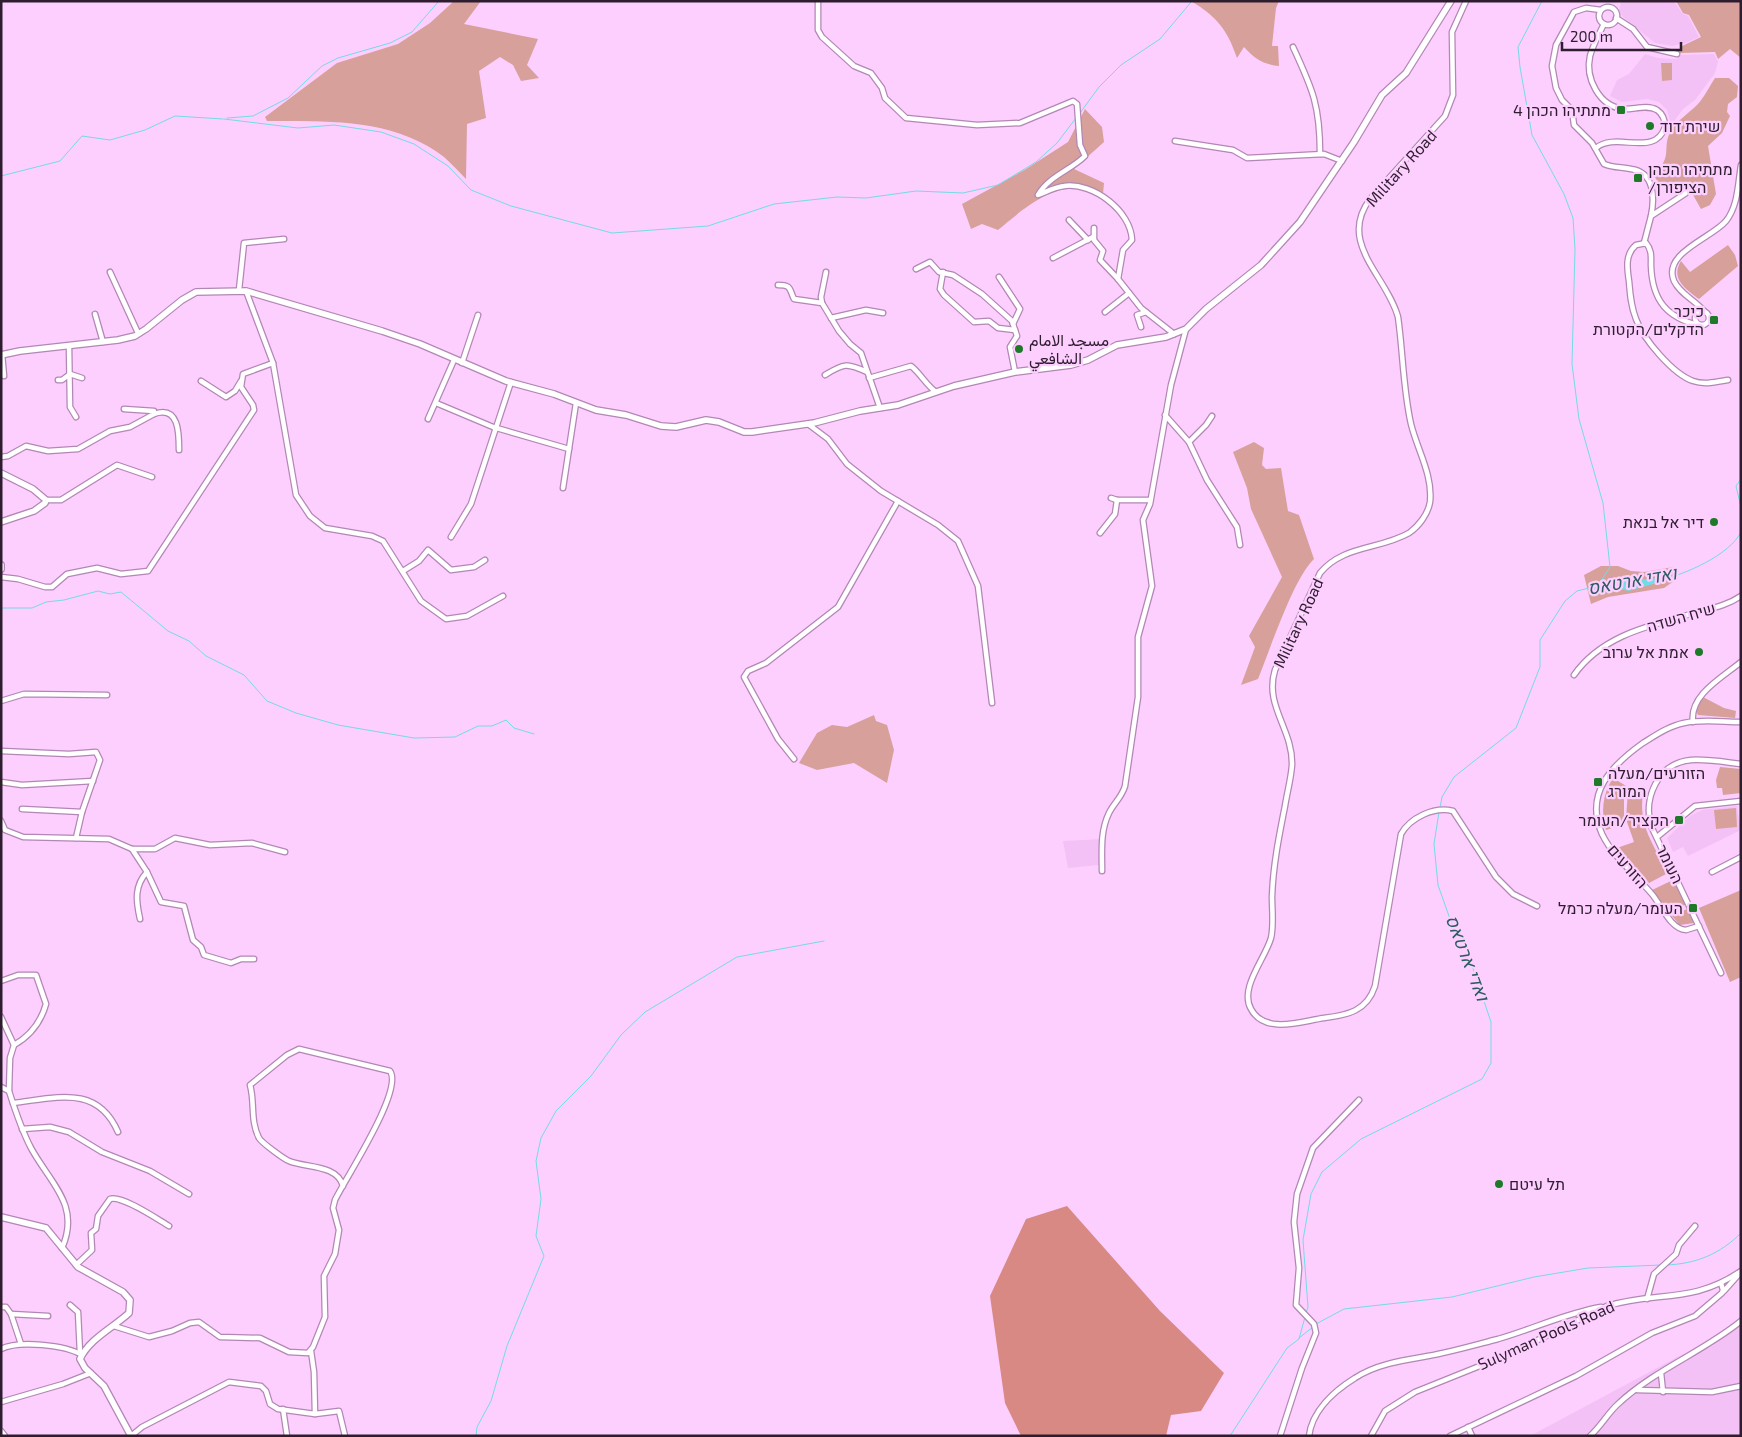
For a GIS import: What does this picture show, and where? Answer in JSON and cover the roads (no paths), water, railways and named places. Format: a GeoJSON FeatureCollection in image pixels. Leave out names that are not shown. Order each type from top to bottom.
{"type":"FeatureCollection","features":[{"type":"Feature","properties":{"kind":"street"},"geometry":{"type":"LineString","coordinates":[[818,1],[818,30],[822,37],[854,66],[871,73],[882,88],[885,98],[906,118],[977,125],[1020,123],[1073,101],[1077,104],[1080,145],[1085,156],[1041,188],[1038,195],[1065,186],[1084,188],[1115,204],[1132,233],[1132,240],[1122,250],[1118,279]]}},
{"type":"Feature","properties":{"kind":"street"},"geometry":{"type":"LineString","coordinates":[[4,376],[2,354],[103,342],[138,333],[189,295],[206,290],[246,291],[382,331],[420,344],[454,360],[511,382],[596,410],[669,427],[706,420],[719,422],[744,432],[752,432],[808,424],[898,405],[936,392],[1015,372],[1071,365],[1088,360],[1117,345],[1186,330],[1206,309],[1262,265],[1282,245],[1306,214],[1342,161],[1382,95],[1406,73],[1451,1]]}},
{"type":"Feature","properties":{"kind":"street","name":"Military Road"},"geometry":{"type":"LineString","coordinates":[[1466,1],[1452,32],[1453,95],[1445,116],[1370,199],[1360,214],[1359,222],[1362,246],[1393,302],[1398,317],[1411,423],[1426,471],[1430,502],[1422,520],[1410,532],[1394,539],[1343,554],[1326,566],[1320,573],[1275,670],[1272,680],[1272,698],[1287,734],[1292,765],[1274,868],[1272,937],[1250,986],[1248,1000],[1250,1007],[1260,1020],[1280,1025],[1353,1013],[1368,1001],[1375,986],[1401,834],[1410,821],[1426,814],[1448,810],[1453,811],[1496,877],[1513,894],[1537,906]]}},
{"type":"Feature","properties":{"kind":"street"},"geometry":{"type":"LineString","coordinates":[[1612,8],[1614,1]]}},
{"type":"Feature","properties":{"kind":"street"},"geometry":{"type":"LineString","coordinates":[[1612,8],[1602,10],[1586,8],[1574,12],[1560,36],[1552,60],[1556,88],[1562,100],[1572,110],[1572,121],[1596,148],[1604,164],[1613,168],[1635,170],[1644,174],[1652,189],[1653,204],[1644,243]]}},
{"type":"Feature","properties":{"kind":"street"},"geometry":{"type":"LineString","coordinates":[[1604,24],[1610,24],[1616,18],[1616,12],[1612,8]]}},
{"type":"Feature","properties":{"kind":"street"},"geometry":{"type":"LineString","coordinates":[[1602,10],[1600,19],[1604,24]]}},
{"type":"Feature","properties":{"kind":"street"},"geometry":{"type":"LineString","coordinates":[[1616,18],[1633,29],[1647,46],[1677,54]]}},
{"type":"Feature","properties":{"kind":"street"},"geometry":{"type":"LineString","coordinates":[[1596,148],[1616,140],[1652,142],[1660,138],[1665,127],[1662,116],[1657,110],[1648,108],[1618,108],[1602,99],[1595,88],[1589,62],[1592,49],[1604,24]]}},
{"type":"Feature","properties":{"kind":"street"},"geometry":{"type":"LineString","coordinates":[[1293,47],[1312,86],[1318,108],[1320,154]]}},
{"type":"Feature","properties":{"kind":"street"},"geometry":{"type":"LineString","coordinates":[[1175,141],[1233,150],[1247,158],[1320,154],[1342,161]]}},
{"type":"Feature","properties":{"kind":"street"},"geometry":{"type":"LineString","coordinates":[[1644,243],[1651,250],[1652,282],[1656,296],[1677,319],[1706,326],[1709,321],[1704,311],[1675,282],[1673,266],[1680,255],[1725,222],[1735,203],[1741,165]]}},
{"type":"Feature","properties":{"kind":"street"},"geometry":{"type":"LineString","coordinates":[[1651,216],[1686,193]]}},
{"type":"Feature","properties":{"kind":"street"},"geometry":{"type":"LineString","coordinates":[[1069,220],[1103,251],[1100,260],[1146,312],[1174,334]]}},
{"type":"Feature","properties":{"kind":"street"},"geometry":{"type":"LineString","coordinates":[[1054,258],[1090,239],[1094,228]]}},
{"type":"Feature","properties":{"kind":"street"},"geometry":{"type":"LineString","coordinates":[[239,290],[244,243],[284,239]]}},
{"type":"Feature","properties":{"kind":"street"},"geometry":{"type":"LineString","coordinates":[[1644,243],[1633,247],[1628,264],[1632,306],[1642,332],[1670,364],[1689,379],[1706,383],[1728,380]]}},
{"type":"Feature","properties":{"kind":"street"},"geometry":{"type":"LineString","coordinates":[[916,269],[930,262],[943,272],[953,275],[982,294],[1013,324],[1017,336],[1010,347],[1015,372]]}},
{"type":"Feature","properties":{"kind":"street"},"geometry":{"type":"LineString","coordinates":[[110,272],[138,333]]}},
{"type":"Feature","properties":{"kind":"street"},"geometry":{"type":"LineString","coordinates":[[826,272],[821,296],[822,303],[850,344],[861,352],[880,408]]}},
{"type":"Feature","properties":{"kind":"street"},"geometry":{"type":"LineString","coordinates":[[943,272],[940,289],[944,295],[974,322],[989,321],[998,328],[1015,330]]}},
{"type":"Feature","properties":{"kind":"street"},"geometry":{"type":"LineString","coordinates":[[999,277],[1020,309],[1013,324]]}},
{"type":"Feature","properties":{"kind":"street"},"geometry":{"type":"LineString","coordinates":[[778,285],[787,285],[791,289],[794,299],[822,303]]}},
{"type":"Feature","properties":{"kind":"street"},"geometry":{"type":"LineString","coordinates":[[246,291],[273,363],[296,495],[310,516],[325,528],[372,536],[383,541],[421,601],[446,619],[467,616],[503,596]]}},
{"type":"Feature","properties":{"kind":"street"},"geometry":{"type":"LineString","coordinates":[[1105,312],[1130,293]]}},
{"type":"Feature","properties":{"kind":"street"},"geometry":{"type":"LineString","coordinates":[[1688,296],[1696,314],[1697,322],[1701,326]]}},
{"type":"Feature","properties":{"kind":"street"},"geometry":{"type":"LineString","coordinates":[[831,318],[866,310],[883,313]]}},
{"type":"Feature","properties":{"kind":"street"},"geometry":{"type":"LineString","coordinates":[[1677,319],[1686,320],[1704,311]]}},
{"type":"Feature","properties":{"kind":"street"},"geometry":{"type":"LineString","coordinates":[[1141,327],[1137,315],[1146,312]]}},
{"type":"Feature","properties":{"kind":"street"},"geometry":{"type":"LineString","coordinates":[[95,314],[103,342]]}},
{"type":"Feature","properties":{"kind":"street"},"geometry":{"type":"LineString","coordinates":[[462,363],[478,314]]}},
{"type":"Feature","properties":{"kind":"street"},"geometry":{"type":"LineString","coordinates":[[1102,871],[1102,836],[1109,812],[1121,798],[1126,786],[1136,707],[1138,637],[1152,586],[1143,520],[1150,500],[1165,415],[1186,330]]}},
{"type":"Feature","properties":{"kind":"street"},"geometry":{"type":"LineString","coordinates":[[69,346],[70,407],[76,417]]}},
{"type":"Feature","properties":{"kind":"street"},"geometry":{"type":"LineString","coordinates":[[428,419],[454,360]]}},
{"type":"Feature","properties":{"kind":"street"},"geometry":{"type":"LineString","coordinates":[[200,380],[226,397],[235,391],[244,374],[273,363]]}},
{"type":"Feature","properties":{"kind":"street"},"geometry":{"type":"LineString","coordinates":[[825,374],[839,366],[848,364],[867,372]]}},
{"type":"Feature","properties":{"kind":"street"},"geometry":{"type":"LineString","coordinates":[[869,378],[911,366],[918,372],[927,386],[936,392]]}},
{"type":"Feature","properties":{"kind":"street"},"geometry":{"type":"LineString","coordinates":[[70,374],[82,378]]}},
{"type":"Feature","properties":{"kind":"street"},"geometry":{"type":"LineString","coordinates":[[58,380],[62,380],[70,374]]}},
{"type":"Feature","properties":{"kind":"street"},"geometry":{"type":"LineString","coordinates":[[1,577],[52,587],[67,574],[97,568],[121,574],[148,571],[254,410],[241,381]]}},
{"type":"Feature","properties":{"kind":"street"},"geometry":{"type":"LineString","coordinates":[[451,537],[471,504],[511,382]]}},
{"type":"Feature","properties":{"kind":"street"},"geometry":{"type":"LineString","coordinates":[[436,403],[495,428],[569,449]]}},
{"type":"Feature","properties":{"kind":"street"},"geometry":{"type":"LineString","coordinates":[[563,488],[576,403]]}},
{"type":"Feature","properties":{"kind":"street"},"geometry":{"type":"LineString","coordinates":[[124,409],[154,411],[154,414]]}},
{"type":"Feature","properties":{"kind":"street"},"geometry":{"type":"LineString","coordinates":[[1,457],[8,456],[26,446],[48,451],[78,449],[110,431],[130,426],[161,412],[169,413],[175,418],[179,432],[179,450]]}},
{"type":"Feature","properties":{"kind":"street"},"geometry":{"type":"LineString","coordinates":[[1165,415],[1189,442],[1207,480],[1237,527],[1240,545]]}},
{"type":"Feature","properties":{"kind":"street"},"geometry":{"type":"LineString","coordinates":[[1189,442],[1212,416]]}},
{"type":"Feature","properties":{"kind":"street"},"geometry":{"type":"LineString","coordinates":[[808,424],[828,439],[847,464],[881,491],[938,525],[958,541],[978,586],[992,703]]}},
{"type":"Feature","properties":{"kind":"street"},"geometry":{"type":"LineString","coordinates":[[1,473],[40,493],[46,500],[61,500],[117,465],[152,477]]}},
{"type":"Feature","properties":{"kind":"street"},"geometry":{"type":"LineString","coordinates":[[1111,498],[1117,500],[1150,500]]}},
{"type":"Feature","properties":{"kind":"street"},"geometry":{"type":"LineString","coordinates":[[1,522],[39,508],[46,500]]}},
{"type":"Feature","properties":{"kind":"street"},"geometry":{"type":"LineString","coordinates":[[1100,533],[1115,514],[1117,500]]}},
{"type":"Feature","properties":{"kind":"street"},"geometry":{"type":"LineString","coordinates":[[794,759],[778,739],[744,677],[748,671],[766,663],[838,607],[898,501]]}},
{"type":"Feature","properties":{"kind":"street"},"geometry":{"type":"LineString","coordinates":[[403,571],[419,561],[428,550],[451,570],[474,567],[485,560]]}},
{"type":"Feature","properties":{"kind":"street","name":"שיח השדה"},"geometry":{"type":"LineString","coordinates":[[1574,675],[1595,652],[1626,634],[1720,606],[1741,596]]}},
{"type":"Feature","properties":{"kind":"street"},"geometry":{"type":"LineString","coordinates":[[1693,722],[1693,710],[1700,697],[1741,662]]}},
{"type":"Feature","properties":{"kind":"street"},"geometry":{"type":"LineString","coordinates":[[1,701],[24,694],[107,695]]}},
{"type":"Feature","properties":{"kind":"street","name":"הזורעים"},"geometry":{"type":"LineString","coordinates":[[1700,926],[1686,930],[1675,926],[1654,896],[1607,843],[1602,833],[1597,812],[1600,791],[1604,781],[1617,763],[1660,732],[1678,724],[1693,722],[1741,722]]}},
{"type":"Feature","properties":{"kind":"street"},"geometry":{"type":"LineString","coordinates":[[1,751],[69,754],[96,752],[100,760],[82,812],[76,838]]}},
{"type":"Feature","properties":{"kind":"street","name":"העומר"},"geometry":{"type":"LineString","coordinates":[[1721,973],[1657,837],[1648,816],[1648,806],[1653,787],[1665,772],[1681,762],[1690,760],[1741,764]]}},
{"type":"Feature","properties":{"kind":"street"},"geometry":{"type":"LineString","coordinates":[[1,782],[22,785],[93,781]]}},
{"type":"Feature","properties":{"kind":"street"},"geometry":{"type":"LineString","coordinates":[[1657,837],[1697,805],[1741,801]]}},
{"type":"Feature","properties":{"kind":"street"},"geometry":{"type":"LineString","coordinates":[[22,809],[82,812]]}},
{"type":"Feature","properties":{"kind":"street"},"geometry":{"type":"LineString","coordinates":[[1,821],[5,830],[23,838],[109,840],[132,849],[154,849],[175,838],[210,845],[252,843],[285,852]]}},
{"type":"Feature","properties":{"kind":"street"},"geometry":{"type":"LineString","coordinates":[[132,849],[147,872],[161,902],[184,906],[193,940],[201,947],[204,955],[230,963],[254,959]]}},
{"type":"Feature","properties":{"kind":"street"},"geometry":{"type":"LineString","coordinates":[[1712,872],[1741,856]]}},
{"type":"Feature","properties":{"kind":"street"},"geometry":{"type":"LineString","coordinates":[[140,918],[136,898],[141,879],[147,872]]}},
{"type":"Feature","properties":{"kind":"street"},"geometry":{"type":"LineString","coordinates":[[1,981],[18,974],[36,975],[46,1004],[34,1029],[26,1038],[14,1045]]}},
{"type":"Feature","properties":{"kind":"street"},"geometry":{"type":"LineString","coordinates":[[1,1017],[14,1045],[10,1058],[9,1090],[22,1129],[32,1149],[65,1200],[68,1234],[62,1248]]}},
{"type":"Feature","properties":{"kind":"street"},"geometry":{"type":"LineString","coordinates":[[315,1414],[314,1372],[311,1351],[326,1317],[324,1276],[335,1254],[339,1230],[333,1208],[377,1124],[388,1097],[392,1074],[390,1071],[323,1056],[304,1049],[295,1050],[250,1085],[252,1113],[258,1133],[262,1141],[287,1160],[331,1173],[340,1179],[343,1186]]}},
{"type":"Feature","properties":{"kind":"street"},"geometry":{"type":"LineString","coordinates":[[1,1087],[9,1090]]}},
{"type":"Feature","properties":{"kind":"street"},"geometry":{"type":"LineString","coordinates":[[13,1103],[84,1098],[104,1108],[112,1118],[118,1132]]}},
{"type":"Feature","properties":{"kind":"street"},"geometry":{"type":"LineString","coordinates":[[1280,1436],[1302,1368],[1316,1333],[1314,1324],[1296,1305],[1297,1279],[1300,1268],[1294,1222],[1297,1194],[1313,1148],[1359,1100]]}},
{"type":"Feature","properties":{"kind":"street"},"geometry":{"type":"LineString","coordinates":[[22,1129],[50,1127],[70,1132],[102,1152],[150,1171],[189,1194]]}},
{"type":"Feature","properties":{"kind":"street"},"geometry":{"type":"LineString","coordinates":[[76,1265],[92,1250],[91,1233],[96,1229],[98,1216],[110,1199],[114,1197],[169,1226]]}},
{"type":"Feature","properties":{"kind":"street"},"geometry":{"type":"LineString","coordinates":[[1,1216],[46,1228],[76,1265],[128,1295],[131,1309],[129,1314],[81,1354]]}},
{"type":"Feature","properties":{"kind":"street"},"geometry":{"type":"LineString","coordinates":[[1646,1299],[1654,1274],[1676,1254],[1679,1245],[1695,1226]]}},
{"type":"Feature","properties":{"kind":"street"},"geometry":{"type":"LineString","coordinates":[[1450,1436],[1544,1393],[1652,1333],[1695,1316],[1722,1293],[1741,1272]]}},
{"type":"Feature","properties":{"kind":"street","name":"Sulyman Pools Road"},"geometry":{"type":"LineString","coordinates":[[1371,1436],[1385,1411],[1409,1395],[1507,1355],[1607,1306],[1703,1291],[1721,1284],[1741,1272]]}},
{"type":"Feature","properties":{"kind":"street"},"geometry":{"type":"LineString","coordinates":[[1721,1284],[1724,1290],[1722,1293]]}},
{"type":"Feature","properties":{"kind":"street"},"geometry":{"type":"LineString","coordinates":[[70,1305],[78,1312],[80,1362],[104,1386],[131,1436],[142,1427],[229,1382],[261,1386],[266,1391],[270,1404],[284,1409],[315,1414],[340,1411],[345,1436]]}},
{"type":"Feature","properties":{"kind":"street"},"geometry":{"type":"LineString","coordinates":[[1309,1436],[1310,1424],[1327,1399],[1356,1377],[1404,1359],[1463,1348],[1584,1310],[1607,1306]]}},
{"type":"Feature","properties":{"kind":"street"},"geometry":{"type":"LineString","coordinates":[[1,1307],[6,1307],[11,1314],[21,1344]]}},
{"type":"Feature","properties":{"kind":"street"},"geometry":{"type":"LineString","coordinates":[[11,1314],[48,1316]]}},
{"type":"Feature","properties":{"kind":"street"},"geometry":{"type":"LineString","coordinates":[[1590,1436],[1603,1424],[1617,1404],[1741,1321]]}},
{"type":"Feature","properties":{"kind":"street"},"geometry":{"type":"LineString","coordinates":[[114,1326],[149,1337],[172,1331],[190,1323],[199,1322],[226,1338],[260,1338],[289,1352],[304,1354],[311,1351]]}},
{"type":"Feature","properties":{"kind":"street"},"geometry":{"type":"LineString","coordinates":[[1,1349],[21,1344],[74,1350],[81,1354]]}},
{"type":"Feature","properties":{"kind":"street"},"geometry":{"type":"LineString","coordinates":[[1,1402],[63,1384],[91,1373]]}},
{"type":"Feature","properties":{"kind":"street"},"geometry":{"type":"LineString","coordinates":[[1661,1373],[1662,1392]]}},
{"type":"Feature","properties":{"kind":"street"},"geometry":{"type":"LineString","coordinates":[[1637,1390],[1712,1392],[1741,1386]]}},
{"type":"Feature","properties":{"kind":"street"},"geometry":{"type":"LineString","coordinates":[[284,1409],[287,1436]]}},
{"type":"Feature","properties":{"kind":"street"},"geometry":{"type":"LineString","coordinates":[[1468,1427],[1472,1436]]}},
{"type":"Feature","properties":{"kind":"street"},"geometry":{"type":"LineString","coordinates":[[1,1431],[5,1436]]}},
{"type":"Feature","properties":{"kind":"water"},"geometry":{"type":"Polygon","coordinates":[[[1660,578],[1660,582],[1629,591],[1620,589],[1595,595],[1589,593],[1590,585],[1596,583],[1660,578]]]}},
{"type":"Feature","properties":{"kind":"waterway"},"geometry":{"type":"LineString","coordinates":[[227,118],[253,116],[288,98],[322,66],[338,58],[390,43],[412,32],[439,1]]}},
{"type":"Feature","properties":{"kind":"waterway"},"geometry":{"type":"LineString","coordinates":[[1080,113],[1099,87],[1121,65],[1160,39],[1192,1]]}},
{"type":"Feature","properties":{"kind":"waterway"},"geometry":{"type":"LineString","coordinates":[[1542,1],[1518,47],[1532,135],[1564,194],[1573,218],[1575,249],[1572,364],[1579,419],[1603,503],[1610,567],[1599,584]]}},
{"type":"Feature","properties":{"kind":"waterway"},"geometry":{"type":"LineString","coordinates":[[1,176],[60,161],[82,136],[110,140],[145,130],[175,116],[223,119]]}},
{"type":"Feature","properties":{"kind":"waterway"},"geometry":{"type":"LineString","coordinates":[[224,119],[298,128],[334,125],[381,132],[414,144],[448,166],[471,190],[511,206],[612,233],[708,226],[774,204],[837,197],[866,198],[916,191],[963,193],[998,185],[1036,162],[1057,143],[1076,118]]}},
{"type":"Feature","properties":{"kind":"waterway","name":"ואדי ארטאס"},"geometry":{"type":"LineString","coordinates":[[1741,479],[1736,486],[1741,507]]}},
{"type":"Feature","properties":{"kind":"waterway","name":"ואדי ארטאס"},"geometry":{"type":"LineString","coordinates":[[1660,580],[1693,569],[1717,556],[1741,532]]}},
{"type":"Feature","properties":{"kind":"waterway","name":"ואדי ארטאס"},"geometry":{"type":"LineString","coordinates":[[1440,808],[1442,797],[1454,777],[1516,728],[1540,667],[1540,640],[1565,601],[1577,591],[1589,588]]}},
{"type":"Feature","properties":{"kind":"waterway"},"geometry":{"type":"LineString","coordinates":[[1,608],[32,608],[46,602],[64,600],[98,591],[110,594],[121,592],[168,631],[189,641],[206,656],[244,675],[267,701],[296,713],[338,725],[414,738],[455,737],[478,726],[492,726],[506,720],[514,728],[534,734]]}},
{"type":"Feature","properties":{"kind":"waterway","name":"ואדי ארטאס"},"geometry":{"type":"LineString","coordinates":[[1306,1313],[1308,1307],[1303,1240],[1311,1194],[1322,1172],[1361,1139],[1482,1079],[1491,1063],[1491,1022],[1467,951],[1450,919],[1438,885],[1434,844],[1439,812]]}},
{"type":"Feature","properties":{"kind":"waterway"},"geometry":{"type":"LineString","coordinates":[[476,1436],[477,1427],[491,1401],[507,1346],[544,1256],[536,1236],[541,1199],[536,1161],[541,1138],[556,1111],[591,1076],[621,1035],[645,1012],[737,957],[824,941]]}},
{"type":"Feature","properties":{"kind":"waterway"},"geometry":{"type":"LineString","coordinates":[[1666,1265],[1687,1263],[1707,1256],[1725,1247],[1741,1233]]}},
{"type":"Feature","properties":{"kind":"waterway"},"geometry":{"type":"LineString","coordinates":[[1316,1324],[1344,1309],[1452,1297],[1534,1277],[1588,1268],[1662,1265]]}},
{"type":"Feature","properties":{"kind":"waterway","name":"ואדי ארטאס"},"geometry":{"type":"LineString","coordinates":[[1230,1436],[1287,1348],[1299,1339],[1305,1317]]}},
{"type":"Feature","properties":{"kind":"waterway"},"geometry":{"type":"LineString","coordinates":[[1299,1338],[1313,1327]]}},
{"type":"Feature","properties":{"kind":"place","name":"מתתיהו הכהן 4"},"geometry":{"type":"Point","coordinates":[1621,110]}},
{"type":"Feature","properties":{"kind":"place","name":"שירת דוד"},"geometry":{"type":"Point","coordinates":[1650,126]}},
{"type":"Feature","properties":{"kind":"place","name":"מתתיהו הכהן /הציפורן"},"geometry":{"type":"Point","coordinates":[1638,178]}},
{"type":"Feature","properties":{"kind":"place","name":"כיכר הדקלים/הקטורת"},"geometry":{"type":"Point","coordinates":[1714,320]}},
{"type":"Feature","properties":{"kind":"place","name":"مسجد الامام الشافعي"},"geometry":{"type":"Point","coordinates":[1019,349]}},
{"type":"Feature","properties":{"kind":"place","name":"דיר אל בנאת"},"geometry":{"type":"Point","coordinates":[1714,522]}},
{"type":"Feature","properties":{"kind":"place","name":"אמת אל ערוב"},"geometry":{"type":"Point","coordinates":[1699,652]}},
{"type":"Feature","properties":{"kind":"place","name":"הזורעים/מעלה המורג"},"geometry":{"type":"Point","coordinates":[1598,782]}},
{"type":"Feature","properties":{"kind":"place","name":"הקציר/העומר"},"geometry":{"type":"Point","coordinates":[1679,820]}},
{"type":"Feature","properties":{"kind":"place","name":"העומר/מעלה כרמל"},"geometry":{"type":"Point","coordinates":[1693,908]}},
{"type":"Feature","properties":{"kind":"place","name":"תל עיטם"},"geometry":{"type":"Point","coordinates":[1499,1184]}}]}
